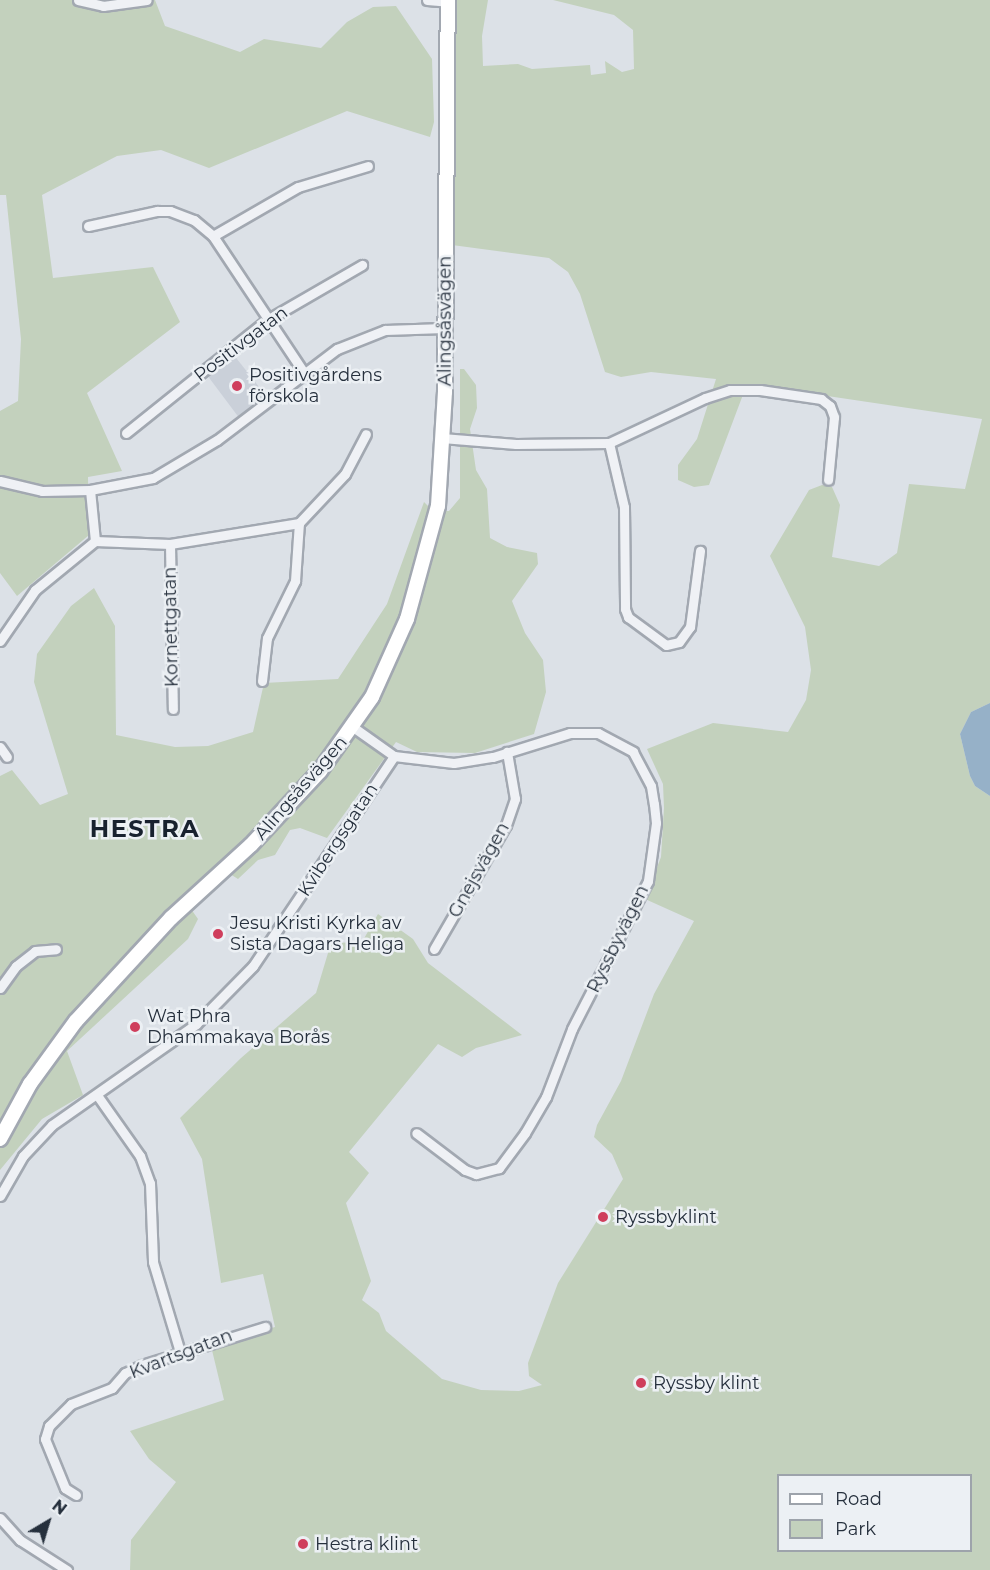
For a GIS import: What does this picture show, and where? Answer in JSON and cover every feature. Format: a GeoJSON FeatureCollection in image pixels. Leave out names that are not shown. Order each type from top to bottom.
{"type":"FeatureCollection","features":[{"type":"Feature","properties":{"kind":"main road","name":"Alingsåsvägen"},"geometry":{"type":"LineString","coordinates":[[0,1139],[30,1084],[76,1021],[171,918],[293,802],[353,727],[387,667],[420,583],[438,506],[442,438],[448,1]]}},
{"type":"Feature","properties":{"kind":"street"},"geometry":{"type":"LineString","coordinates":[[78,0],[103,6],[147,0]]}},
{"type":"Feature","properties":{"kind":"street"},"geometry":{"type":"LineString","coordinates":[[427,0],[448,1]]}},
{"type":"Feature","properties":{"kind":"street"},"geometry":{"type":"LineString","coordinates":[[213,236],[298,187],[368,166]]}},
{"type":"Feature","properties":{"kind":"street"},"geometry":{"type":"LineString","coordinates":[[88,226],[170,211],[194,220],[213,236],[304,373]]}},
{"type":"Feature","properties":{"kind":"street","name":"Positivgatan"},"geometry":{"type":"LineString","coordinates":[[126,433],[267,320],[363,265]]}},
{"type":"Feature","properties":{"kind":"street"},"geometry":{"type":"LineString","coordinates":[[0,481],[42,491],[90,490],[153,478],[218,440],[337,349],[384,330],[444,328]]}},
{"type":"Feature","properties":{"kind":"street"},"geometry":{"type":"LineString","coordinates":[[442,438],[516,444],[609,443],[684,406],[730,390],[760,390],[821,399],[830,406],[834,417],[828,480]]}},
{"type":"Feature","properties":{"kind":"street"},"geometry":{"type":"LineString","coordinates":[[0,641],[35,590],[95,541],[170,544],[299,523],[345,474],[366,434]]}},
{"type":"Feature","properties":{"kind":"street"},"geometry":{"type":"LineString","coordinates":[[609,443],[624,507],[625,609],[628,617],[666,645],[679,642],[690,627],[700,550]]}},
{"type":"Feature","properties":{"kind":"street"},"geometry":{"type":"LineString","coordinates":[[90,490],[95,541]]}},
{"type":"Feature","properties":{"kind":"street"},"geometry":{"type":"LineString","coordinates":[[262,681],[267,638],[295,581],[299,523]]}},
{"type":"Feature","properties":{"kind":"street","name":"Kornettgatan"},"geometry":{"type":"LineString","coordinates":[[170,544],[172,709]]}},
{"type":"Feature","properties":{"kind":"street","name":"Ryssbyvägen"},"geometry":{"type":"LineString","coordinates":[[353,727],[394,756],[454,763],[507,752],[570,733],[586,732],[610,737],[633,752],[643,767],[654,804],[656,823],[648,880],[572,1029],[546,1097],[525,1133],[499,1168],[476,1174],[465,1170],[416,1133]]}},
{"type":"Feature","properties":{"kind":"street"},"geometry":{"type":"LineString","coordinates":[[0,747],[7,757]]}},
{"type":"Feature","properties":{"kind":"street","name":"Gnejsvägen"},"geometry":{"type":"LineString","coordinates":[[434,949],[506,825],[514,799],[507,752]]}},
{"type":"Feature","properties":{"kind":"street","name":"Kvibergsgatan"},"geometry":{"type":"LineString","coordinates":[[0,1196],[36,1141],[52,1125],[196,1024],[253,966],[394,756]]}},
{"type":"Feature","properties":{"kind":"street"},"geometry":{"type":"LineString","coordinates":[[0,988],[16,966],[35,951],[56,949]]}},
{"type":"Feature","properties":{"kind":"street"},"geometry":{"type":"LineString","coordinates":[[97,1095],[140,1156],[150,1183],[153,1262],[180,1352]]}},
{"type":"Feature","properties":{"kind":"street","name":"Kvartsgatan"},"geometry":{"type":"LineString","coordinates":[[76,1495],[65,1488],[45,1439],[49,1426],[71,1404],[112,1388],[125,1373],[180,1352],[265,1327]]}},
{"type":"Feature","properties":{"kind":"street"},"geometry":{"type":"LineString","coordinates":[[0,1518],[20,1539],[67,1570]]}},
{"type":"Feature","properties":{"kind":"shaded area","name":"Positivgårdens förskola"},"geometry":{"type":"Polygon","coordinates":[[[233,354],[267,397],[240,419],[207,375],[233,354]]]}},
{"type":"Feature","properties":{"kind":"green space"},"geometry":{"type":"Polygon","coordinates":[[[0,0],[155,0],[165,26],[240,52],[264,39],[321,48],[347,22],[373,7],[396,6],[432,59],[434,122],[430,137],[347,111],[209,168],[161,150],[117,156],[42,195],[53,278],[153,267],[180,322],[87,393],[122,471],[88,477],[89,535],[17,596],[0,573],[0,411],[18,401],[21,339],[6,195],[0,195],[0,0]]]}},
{"type":"Feature","properties":{"kind":"green space"},"geometry":{"type":"Polygon","coordinates":[[[454,0],[488,0],[482,36],[483,66],[518,64],[532,69],[590,65],[591,75],[606,73],[605,61],[622,72],[634,69],[633,30],[614,15],[553,0],[990,0],[990,703],[971,712],[960,734],[970,776],[975,786],[990,796],[990,1570],[130,1570],[131,1540],[176,1482],[149,1459],[130,1431],[224,1400],[211,1346],[275,1327],[263,1274],[221,1283],[202,1159],[180,1118],[241,1058],[316,993],[331,943],[362,942],[378,914],[413,939],[428,963],[522,1035],[476,1048],[462,1057],[438,1044],[349,1152],[369,1173],[346,1203],[371,1281],[362,1300],[379,1313],[386,1331],[442,1379],[481,1390],[519,1391],[542,1385],[529,1376],[528,1363],[558,1283],[623,1179],[612,1154],[594,1137],[597,1125],[621,1081],[654,994],[694,921],[645,899],[661,857],[664,808],[663,784],[647,749],[713,723],[788,732],[806,700],[811,670],[805,627],[770,556],[809,490],[822,485],[832,487],[840,505],[832,557],[879,566],[897,553],[909,484],[965,489],[982,419],[747,384],[709,485],[694,487],[678,480],[678,465],[697,439],[716,379],[651,372],[621,377],[605,372],[580,294],[568,272],[549,258],[452,245],[454,0]]]}},
{"type":"Feature","properties":{"kind":"green space"},"geometry":{"type":"Polygon","coordinates":[[[460,369],[464,369],[476,385],[477,408],[470,429],[476,470],[487,489],[490,538],[507,547],[537,553],[538,564],[512,601],[525,633],[543,660],[546,692],[534,734],[475,753],[417,752],[396,742],[327,838],[300,828],[290,830],[275,855],[258,860],[238,879],[219,867],[201,879],[184,899],[198,919],[188,939],[67,1051],[83,1095],[42,1119],[0,1170],[0,776],[12,770],[40,805],[68,794],[34,682],[37,654],[71,606],[94,588],[115,626],[116,735],[175,747],[208,746],[253,732],[264,683],[338,679],[387,604],[424,502],[433,511],[449,511],[460,498],[460,369]]]}},
{"type":"Feature","properties":{"kind":"water"},"geometry":{"type":"Polygon","coordinates":[[[990,703],[990,796],[975,786],[970,776],[960,734],[971,712],[990,703]]]}},
{"type":"Feature","properties":{"kind":"place","name":"Positivgårdens förskola"},"geometry":{"type":"Point","coordinates":[237,386]}},
{"type":"Feature","properties":{"kind":"place","name":"Jesu Kristi Kyrka av Sista Dagars Heliga"},"geometry":{"type":"Point","coordinates":[218,934]}},
{"type":"Feature","properties":{"kind":"place","name":"Wat Phra Dhammakaya Borås"},"geometry":{"type":"Point","coordinates":[135,1027]}},
{"type":"Feature","properties":{"kind":"place","name":"Ryssbyklint"},"geometry":{"type":"Point","coordinates":[603,1217]}},
{"type":"Feature","properties":{"kind":"place","name":"Ryssby klint"},"geometry":{"type":"Point","coordinates":[641,1383]}},
{"type":"Feature","properties":{"kind":"place","name":"Hestra klint"},"geometry":{"type":"Point","coordinates":[303,1544]}},
{"type":"Feature","properties":{"kind":"district","name":"HESTRA"},"geometry":{"type":"Point","coordinates":[145,829]}}]}
